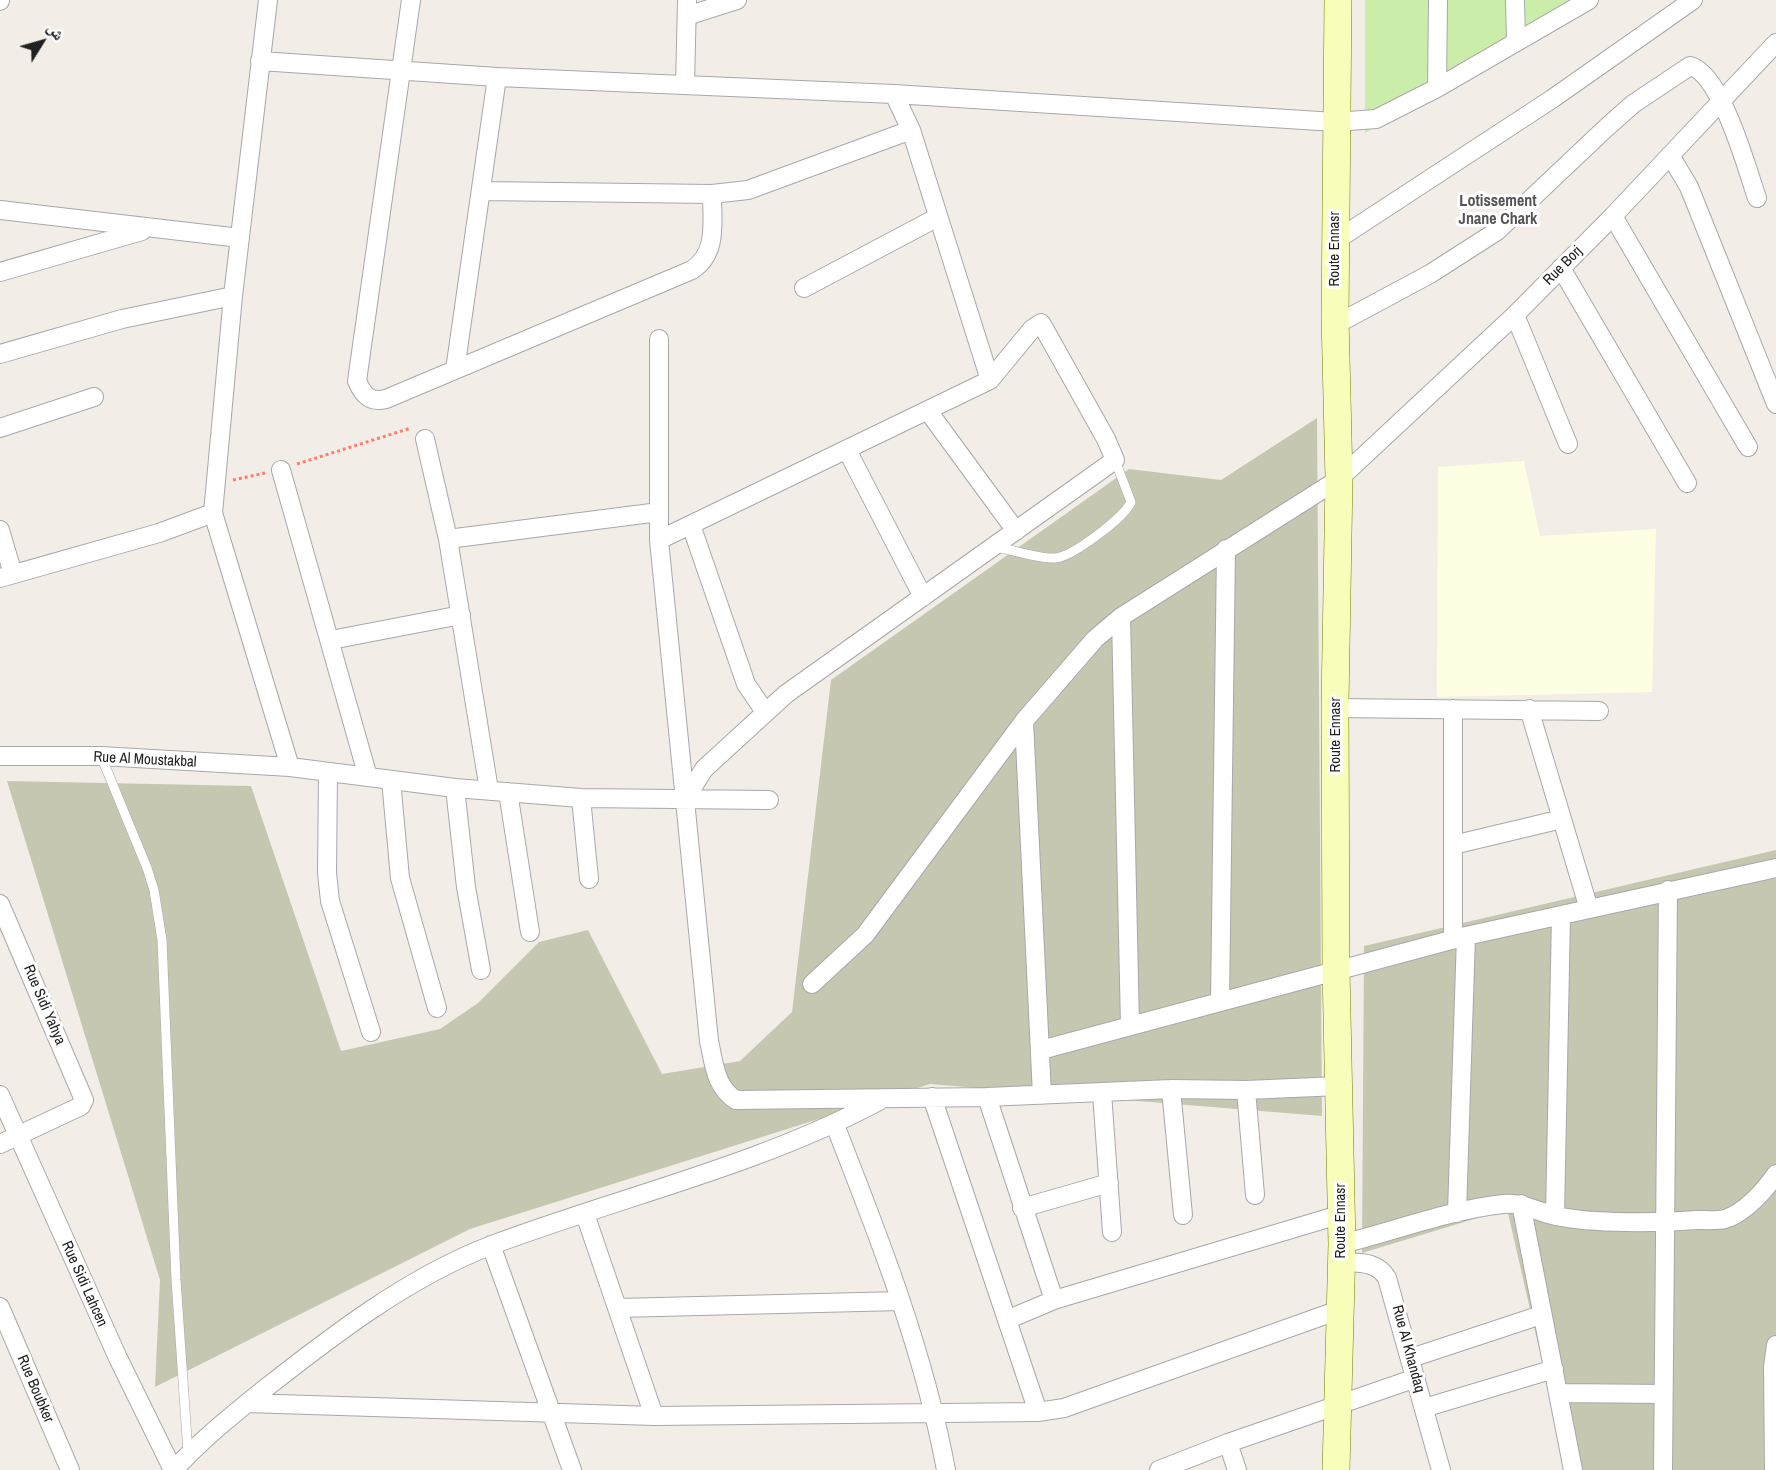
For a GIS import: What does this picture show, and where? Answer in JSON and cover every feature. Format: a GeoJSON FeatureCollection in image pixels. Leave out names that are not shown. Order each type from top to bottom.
{"type":"FeatureCollection","features":[{"type":"Feature","properties":{"kind":"main road","name":"Route Ennasr"},"geometry":{"type":"LineString","coordinates":[[1336,1470],[1336,1404],[1342,1253],[1336,969],[1339,479],[1335,325],[1335,122],[1338,0]]}},
{"type":"Feature","properties":{"kind":"street"},"geometry":{"type":"LineString","coordinates":[[268,0],[233,296],[213,513],[290,767]]}},
{"type":"Feature","properties":{"kind":"street"},"geometry":{"type":"LineString","coordinates":[[411,0],[357,381],[365,396],[378,401],[692,270],[701,264],[710,247],[712,194]]}},
{"type":"Feature","properties":{"kind":"street"},"geometry":{"type":"LineString","coordinates":[[685,85],[687,8],[737,0]]}},
{"type":"Feature","properties":{"kind":"street"},"geometry":{"type":"LineString","coordinates":[[1437,88],[1438,0]]}},
{"type":"Feature","properties":{"kind":"street"},"geometry":{"type":"LineString","coordinates":[[1515,0],[1516,42]]}},
{"type":"Feature","properties":{"kind":"street"},"geometry":{"type":"LineString","coordinates":[[260,61],[497,77],[894,94],[1335,122],[1376,119],[1437,88],[1589,0]]}},
{"type":"Feature","properties":{"kind":"street"},"geometry":{"type":"LineString","coordinates":[[1335,241],[1552,99],[1693,0]]}},
{"type":"Feature","properties":{"kind":"street","name":"Rue Borj"},"geometry":{"type":"LineString","coordinates":[[812,984],[865,935],[1024,721],[1095,639],[1121,617],[1339,479],[1515,315],[1613,216],[1776,43]]}},
{"type":"Feature","properties":{"kind":"street"},"geometry":{"type":"LineString","coordinates":[[1335,325],[1430,274],[1497,231],[1606,128],[1684,68],[1690,66],[1699,70],[1722,100],[1757,198]]}},
{"type":"Feature","properties":{"kind":"street"},"geometry":{"type":"LineString","coordinates":[[455,370],[497,77]]}},
{"type":"Feature","properties":{"kind":"street"},"geometry":{"type":"LineString","coordinates":[[894,94],[911,130],[990,380]]}},
{"type":"Feature","properties":{"kind":"street"},"geometry":{"type":"LineString","coordinates":[[481,191],[712,194],[748,190],[911,130]]}},
{"type":"Feature","properties":{"kind":"street"},"geometry":{"type":"LineString","coordinates":[[1670,155],[1689,187],[1776,404]]}},
{"type":"Feature","properties":{"kind":"street"},"geometry":{"type":"LineString","coordinates":[[0,210],[240,238]]}},
{"type":"Feature","properties":{"kind":"street"},"geometry":{"type":"LineString","coordinates":[[1613,216],[1748,447]]}},
{"type":"Feature","properties":{"kind":"street"},"geometry":{"type":"LineString","coordinates":[[804,288],[938,217]]}},
{"type":"Feature","properties":{"kind":"street"},"geometry":{"type":"LineString","coordinates":[[0,272],[149,228]]}},
{"type":"Feature","properties":{"kind":"street"},"geometry":{"type":"LineString","coordinates":[[1561,268],[1687,483]]}},
{"type":"Feature","properties":{"kind":"street"},"geometry":{"type":"LineString","coordinates":[[0,354],[122,319],[233,296]]}},
{"type":"Feature","properties":{"kind":"street"},"geometry":{"type":"LineString","coordinates":[[1515,315],[1568,444]]}},
{"type":"Feature","properties":{"kind":"street"},"geometry":{"type":"LineString","coordinates":[[658,540],[990,380],[1032,329],[1041,323],[1115,460],[765,712],[705,769],[686,798]]}},
{"type":"Feature","properties":{"kind":"street"},"geometry":{"type":"LineString","coordinates":[[659,339],[658,540],[709,1041],[720,1085],[735,1100],[987,1097],[1102,1094],[1171,1089],[1246,1090],[1339,1086]]}},
{"type":"Feature","properties":{"kind":"street"},"geometry":{"type":"LineString","coordinates":[[0,428],[94,397]]}},
{"type":"Feature","properties":{"kind":"street"},"geometry":{"type":"LineString","coordinates":[[928,411],[1016,531]]}},
{"type":"Feature","properties":{"kind":"street"},"geometry":{"type":"LineString","coordinates":[[425,439],[448,539],[489,790]]}},
{"type":"Feature","properties":{"kind":"street"},"geometry":{"type":"LineString","coordinates":[[847,450],[923,597]]}},
{"type":"Feature","properties":{"kind":"street"},"geometry":{"type":"LineString","coordinates":[[281,470],[368,777]]}},
{"type":"Feature","properties":{"kind":"street"},"geometry":{"type":"LineString","coordinates":[[448,539],[659,512]]}},
{"type":"Feature","properties":{"kind":"street"},"geometry":{"type":"LineString","coordinates":[[0,530],[6,576],[159,533],[213,513]]}},
{"type":"Feature","properties":{"kind":"street"},"geometry":{"type":"LineString","coordinates":[[691,525],[746,684],[765,712]]}},
{"type":"Feature","properties":{"kind":"street"},"geometry":{"type":"LineString","coordinates":[[1220,1002],[1226,549]]}},
{"type":"Feature","properties":{"kind":"street"},"geometry":{"type":"LineString","coordinates":[[331,640],[461,615]]}},
{"type":"Feature","properties":{"kind":"street"},"geometry":{"type":"LineString","coordinates":[[1121,617],[1130,1026]]}},
{"type":"Feature","properties":{"kind":"street"},"geometry":{"type":"LineString","coordinates":[[1336,708],[1599,711]]}},
{"type":"Feature","properties":{"kind":"street"},"geometry":{"type":"LineString","coordinates":[[1453,709],[1453,845],[1459,937],[1457,1213]]}},
{"type":"Feature","properties":{"kind":"street"},"geometry":{"type":"LineString","coordinates":[[1529,709],[1589,909]]}},
{"type":"Feature","properties":{"kind":"street"},"geometry":{"type":"LineString","coordinates":[[1024,721],[1042,1095]]}},
{"type":"Feature","properties":{"kind":"street","name":"Rue Al Moustakbal"},"geometry":{"type":"LineString","coordinates":[[0,756],[101,756],[290,767],[456,788],[581,798],[769,800]]}},
{"type":"Feature","properties":{"kind":"street"},"geometry":{"type":"LineString","coordinates":[[328,772],[330,901],[371,1032]]}},
{"type":"Feature","properties":{"kind":"street"},"geometry":{"type":"LineString","coordinates":[[391,780],[400,878],[437,1008]]}},
{"type":"Feature","properties":{"kind":"street"},"geometry":{"type":"LineString","coordinates":[[456,788],[466,888],[481,970]]}},
{"type":"Feature","properties":{"kind":"street"},"geometry":{"type":"LineString","coordinates":[[508,792],[530,932]]}},
{"type":"Feature","properties":{"kind":"street"},"geometry":{"type":"LineString","coordinates":[[581,798],[589,879]]}},
{"type":"Feature","properties":{"kind":"street"},"geometry":{"type":"LineString","coordinates":[[1453,845],[1562,819]]}},
{"type":"Feature","properties":{"kind":"street"},"geometry":{"type":"LineString","coordinates":[[1041,1050],[1459,937],[1776,868]]}},
{"type":"Feature","properties":{"kind":"street"},"geometry":{"type":"LineString","coordinates":[[1663,1470],[1667,1222],[1668,890]]}},
{"type":"Feature","properties":{"kind":"street","name":"Rue Sidi Yahya"},"geometry":{"type":"LineString","coordinates":[[0,904],[83,1096],[81,1106],[18,1136]]}},
{"type":"Feature","properties":{"kind":"street"},"geometry":{"type":"LineString","coordinates":[[1555,1216],[1561,916]]}},
{"type":"Feature","properties":{"kind":"street"},"geometry":{"type":"LineString","coordinates":[[1171,1089],[1183,1215]]}},
{"type":"Feature","properties":{"kind":"street"},"geometry":{"type":"LineString","coordinates":[[1246,1090],[1255,1195]]}},
{"type":"Feature","properties":{"kind":"street"},"geometry":{"type":"LineString","coordinates":[[1102,1094],[1112,1232]]}},
{"type":"Feature","properties":{"kind":"street","name":"Rue Sidi Lahcen"},"geometry":{"type":"LineString","coordinates":[[0,1095],[118,1359],[174,1470]]}},
{"type":"Feature","properties":{"kind":"street"},"geometry":{"type":"LineString","coordinates":[[932,1097],[1009,1319],[1038,1412]]}},
{"type":"Feature","properties":{"kind":"street"},"geometry":{"type":"LineString","coordinates":[[987,1097],[1054,1300]]}},
{"type":"Feature","properties":{"kind":"street"},"geometry":{"type":"LineString","coordinates":[[174,1470],[188,1454],[247,1403],[316,1349],[433,1272],[491,1245],[835,1125],[884,1099]]}},
{"type":"Feature","properties":{"kind":"street"},"geometry":{"type":"LineString","coordinates":[[835,1125],[901,1301],[936,1414],[946,1470]]}},
{"type":"Feature","properties":{"kind":"street"},"geometry":{"type":"LineString","coordinates":[[0,1144],[18,1136]]}},
{"type":"Feature","properties":{"kind":"street"},"geometry":{"type":"LineString","coordinates":[[1342,1253],[1457,1213],[1503,1204],[1521,1204],[1555,1216],[1667,1222],[1725,1219],[1747,1205],[1766,1188],[1776,1174]]}},
{"type":"Feature","properties":{"kind":"street"},"geometry":{"type":"LineString","coordinates":[[1022,1208],[1109,1183]]}},
{"type":"Feature","properties":{"kind":"street"},"geometry":{"type":"LineString","coordinates":[[1521,1204],[1573,1470]]}},
{"type":"Feature","properties":{"kind":"street"},"geometry":{"type":"LineString","coordinates":[[585,1214],[654,1416]]}},
{"type":"Feature","properties":{"kind":"street"},"geometry":{"type":"LineString","coordinates":[[1009,1319],[1054,1300],[1342,1214]]}},
{"type":"Feature","properties":{"kind":"street"},"geometry":{"type":"LineString","coordinates":[[491,1245],[572,1470]]}},
{"type":"Feature","properties":{"kind":"street","name":"Rue Al Khandaq"},"geometry":{"type":"LineString","coordinates":[[1342,1253],[1371,1264],[1383,1273],[1394,1299],[1441,1470]]}},
{"type":"Feature","properties":{"kind":"street"},"geometry":{"type":"LineString","coordinates":[[618,1308],[901,1301]]}},
{"type":"Feature","properties":{"kind":"street","name":"Rue Boubker"},"geometry":{"type":"LineString","coordinates":[[0,1307],[70,1470]]}},
{"type":"Feature","properties":{"kind":"street"},"geometry":{"type":"LineString","coordinates":[[247,1403],[654,1416],[1038,1412],[1064,1408],[1340,1310]]}},
{"type":"Feature","properties":{"kind":"street"},"geometry":{"type":"LineString","coordinates":[[1411,1358],[1541,1315]]}},
{"type":"Feature","properties":{"kind":"street"},"geometry":{"type":"LineString","coordinates":[[1774,1470],[1773,1367],[1776,1345]]}},
{"type":"Feature","properties":{"kind":"street"},"geometry":{"type":"LineString","coordinates":[[1424,1408],[1554,1369]]}},
{"type":"Feature","properties":{"kind":"street"},"geometry":{"type":"LineString","coordinates":[[1159,1470],[1336,1404],[1416,1378]]}},
{"type":"Feature","properties":{"kind":"street"},"geometry":{"type":"LineString","coordinates":[[1559,1394],[1664,1394]]}},
{"type":"Feature","properties":{"kind":"street"},"geometry":{"type":"LineString","coordinates":[[1228,1443],[1237,1470]]}},
{"type":"Feature","properties":{"kind":"lane"},"geometry":{"type":"LineString","coordinates":[[995,546],[1054,558],[1066,556],[1127,511],[1131,502],[1115,460]]}},
{"type":"Feature","properties":{"kind":"lane"},"geometry":{"type":"LineString","coordinates":[[101,756],[147,868],[154,890],[162,940],[175,1257],[188,1454]]}},
{"type":"Feature","properties":{"kind":"path"},"geometry":{"type":"LineString","coordinates":[[217,484],[281,470],[411,428],[419,431],[425,439]]}},
{"type":"Feature","properties":{"kind":"shaded area"},"geometry":{"type":"Polygon","coordinates":[[[1317,418],[1322,1116],[930,1084],[470,1229],[155,1387],[160,1280],[7,781],[251,786],[341,1051],[440,1029],[478,1003],[539,942],[588,930],[662,1074],[740,1061],[792,1012],[831,680],[1129,469],[1221,480],[1317,418]]]}},
{"type":"Feature","properties":{"kind":"shaded area"},"geometry":{"type":"Polygon","coordinates":[[[1524,461],[1540,536],[1656,529],[1652,692],[1437,697],[1438,467],[1524,461]]]}},
{"type":"Feature","properties":{"kind":"shaded area"},"geometry":{"type":"Polygon","coordinates":[[[1776,850],[1776,1470],[1567,1470],[1507,1209],[1362,1253],[1364,946],[1776,850]]]}},
{"type":"Feature","properties":{"kind":"green space"},"geometry":{"type":"Polygon","coordinates":[[[1365,0],[1594,0],[1365,133],[1365,0]]]}},
{"type":"Feature","properties":{"kind":"district","name":"Lotissement Jnane Chark"},"geometry":{"type":"Point","coordinates":[1498,211]}}]}
